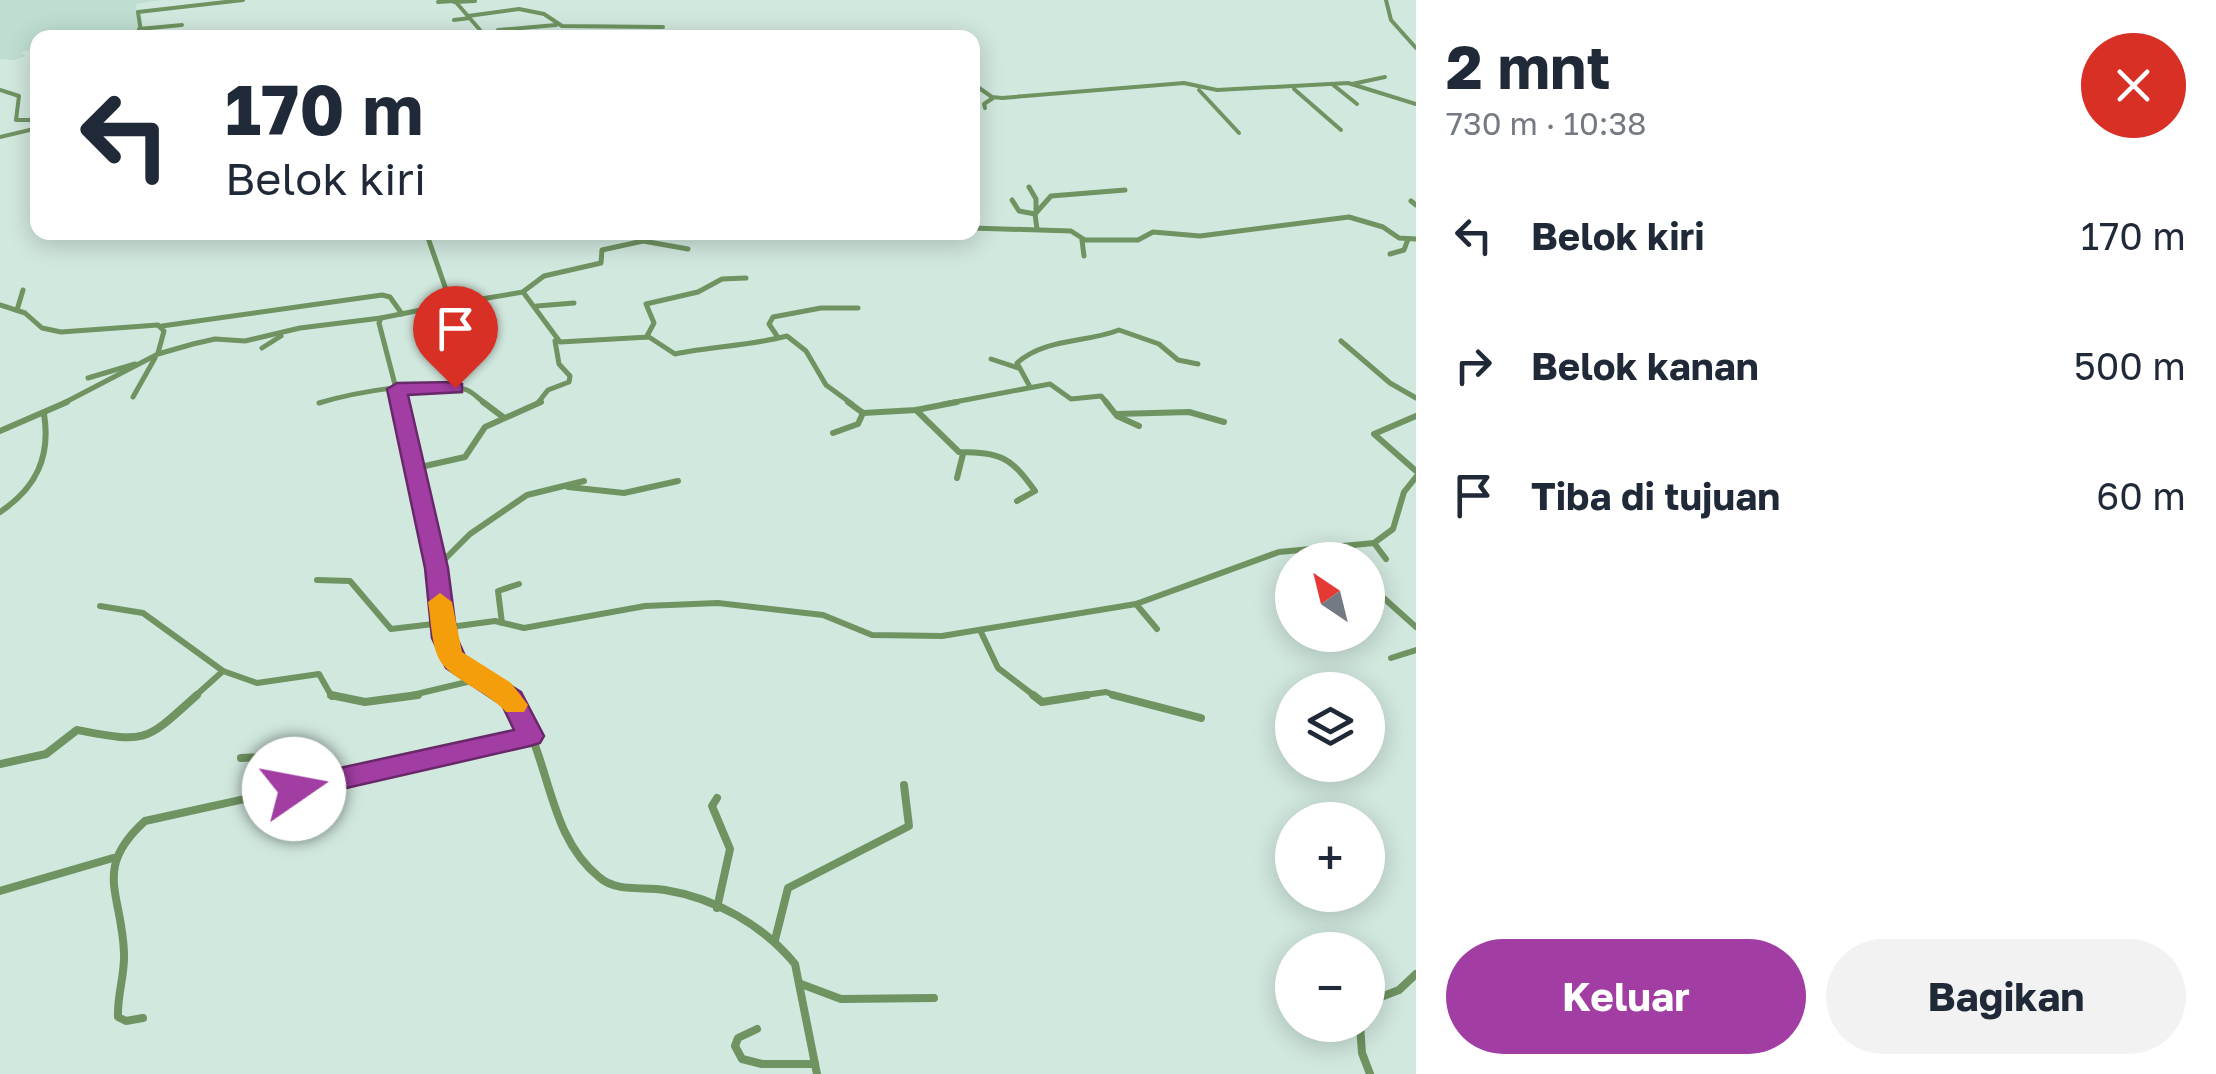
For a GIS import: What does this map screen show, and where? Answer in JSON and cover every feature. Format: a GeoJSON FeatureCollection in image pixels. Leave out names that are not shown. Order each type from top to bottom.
{"type":"FeatureCollection","features":[{"type":"Feature","properties":{"kind":"street"},"geometry":{"type":"LineString","coordinates":[[182,26],[139,28],[140,12],[243,0]]}},
{"type":"Feature","properties":{"kind":"street"},"geometry":{"type":"LineString","coordinates":[[1386,0],[1391,20],[1416,48]]}},
{"type":"Feature","properties":{"kind":"street"},"geometry":{"type":"LineString","coordinates":[[454,1],[480,30]]}},
{"type":"Feature","properties":{"kind":"street"},"geometry":{"type":"LineString","coordinates":[[438,2],[474,1]]}},
{"type":"Feature","properties":{"kind":"street"},"geometry":{"type":"LineString","coordinates":[[454,20],[518,9],[544,14],[558,24]]}},
{"type":"Feature","properties":{"kind":"street"},"geometry":{"type":"LineString","coordinates":[[622,26],[623,18]]}},
{"type":"Feature","properties":{"kind":"street"},"geometry":{"type":"LineString","coordinates":[[498,30],[558,24],[664,27]]}},
{"type":"Feature","properties":{"kind":"street"},"geometry":{"type":"LineString","coordinates":[[985,108],[983,105],[994,98],[1184,84],[1198,88],[1293,88],[1385,77]]}},
{"type":"Feature","properties":{"kind":"street"},"geometry":{"type":"LineString","coordinates":[[1331,84],[1357,104]]}},
{"type":"Feature","properties":{"kind":"street"},"geometry":{"type":"LineString","coordinates":[[1351,84],[1367,93],[1398,96],[1416,104]]}},
{"type":"Feature","properties":{"kind":"street"},"geometry":{"type":"LineString","coordinates":[[980,88],[994,98]]}},
{"type":"Feature","properties":{"kind":"street"},"geometry":{"type":"LineString","coordinates":[[1198,88],[1239,134]]}},
{"type":"Feature","properties":{"kind":"street"},"geometry":{"type":"LineString","coordinates":[[1293,88],[1342,130]]}},
{"type":"Feature","properties":{"kind":"street"},"geometry":{"type":"LineString","coordinates":[[0,90],[19,96],[16,120],[30,120]]}},
{"type":"Feature","properties":{"kind":"street"},"geometry":{"type":"LineString","coordinates":[[0,136],[30,130]]}},
{"type":"Feature","properties":{"kind":"street"},"geometry":{"type":"LineString","coordinates":[[1029,187],[1036,200],[1037,228]]}},
{"type":"Feature","properties":{"kind":"street"},"geometry":{"type":"LineString","coordinates":[[1036,213],[1045,198],[1055,194],[1125,190]]}},
{"type":"Feature","properties":{"kind":"street"},"geometry":{"type":"LineString","coordinates":[[1012,200],[1019,211],[1036,213]]}},
{"type":"Feature","properties":{"kind":"street"},"geometry":{"type":"LineString","coordinates":[[1082,240],[1138,240],[1146,233],[1168,232],[1200,236],[1349,216],[1408,239],[1416,238]]}},
{"type":"Feature","properties":{"kind":"street"},"geometry":{"type":"LineString","coordinates":[[980,228],[1071,230],[1082,240],[1084,256]]}},
{"type":"Feature","properties":{"kind":"street"},"geometry":{"type":"LineString","coordinates":[[1390,254],[1404,250],[1408,239]]}},
{"type":"Feature","properties":{"kind":"street"},"geometry":{"type":"LineString","coordinates":[[428,240],[451,304]]}},
{"type":"Feature","properties":{"kind":"street"},"geometry":{"type":"LineString","coordinates":[[88,378],[209,339],[245,341],[522,292],[544,276],[600,263],[602,250],[644,241],[688,250]]}},
{"type":"Feature","properties":{"kind":"street"},"geometry":{"type":"LineString","coordinates":[[646,337],[654,326],[646,304],[698,292],[722,279],[746,278]]}},
{"type":"Feature","properties":{"kind":"street"},"geometry":{"type":"LineString","coordinates":[[17,310],[24,290]]}},
{"type":"Feature","properties":{"kind":"street"},"geometry":{"type":"LineString","coordinates":[[416,468],[465,457],[481,430],[540,402],[548,390],[566,385],[571,378],[558,364],[555,340],[536,306],[522,292]]}},
{"type":"Feature","properties":{"kind":"street"},"geometry":{"type":"LineString","coordinates":[[0,306],[17,310],[42,328],[61,332],[162,326],[382,294],[390,297],[403,315]]}},
{"type":"Feature","properties":{"kind":"street"},"geometry":{"type":"LineString","coordinates":[[536,306],[574,303]]}},
{"type":"Feature","properties":{"kind":"street"},"geometry":{"type":"LineString","coordinates":[[777,336],[769,324],[773,317],[821,308],[858,308]]}},
{"type":"Feature","properties":{"kind":"street"},"geometry":{"type":"LineString","coordinates":[[381,318],[380,334],[397,389],[437,568],[442,625],[455,661],[512,699],[530,736],[557,816],[580,856],[598,877],[632,888],[665,890],[717,908],[775,940],[795,964],[816,1069],[742,1058],[735,1046],[738,1038],[757,1028]]}},
{"type":"Feature","properties":{"kind":"street"},"geometry":{"type":"LineString","coordinates":[[132,397],[155,357],[164,332],[162,326]]}},
{"type":"Feature","properties":{"kind":"street"},"geometry":{"type":"LineString","coordinates":[[262,348],[277,338],[322,326]]}},
{"type":"Feature","properties":{"kind":"street"},"geometry":{"type":"LineString","coordinates":[[1018,368],[1019,360],[1039,349],[1101,337],[1117,330],[1159,344],[1178,360],[1198,364]]}},
{"type":"Feature","properties":{"kind":"street"},"geometry":{"type":"LineString","coordinates":[[555,340],[576,345],[656,338],[676,354],[754,345],[787,336],[800,345],[826,385],[863,413],[916,410],[1029,385],[1054,385],[1071,399],[1118,394]]}},
{"type":"Feature","properties":{"kind":"street"},"geometry":{"type":"LineString","coordinates":[[1341,341],[1390,383],[1416,398]]}},
{"type":"Feature","properties":{"kind":"street"},"geometry":{"type":"LineString","coordinates":[[0,431],[44,414],[155,357]]}},
{"type":"Feature","properties":{"kind":"street"},"geometry":{"type":"LineString","coordinates":[[991,359],[1018,368],[1029,385]]}},
{"type":"Feature","properties":{"kind":"street"},"geometry":{"type":"LineString","coordinates":[[319,402],[397,389],[462,389],[503,417]]}},
{"type":"Feature","properties":{"kind":"street"},"geometry":{"type":"LineString","coordinates":[[1103,398],[1115,414],[1139,426]]}},
{"type":"Feature","properties":{"kind":"street"},"geometry":{"type":"LineString","coordinates":[[916,410],[963,454],[994,452],[1010,461],[1036,491],[1017,501]]}},
{"type":"Feature","properties":{"kind":"street"},"geometry":{"type":"LineString","coordinates":[[1115,414],[1176,410],[1224,422]]}},
{"type":"Feature","properties":{"kind":"street"},"geometry":{"type":"LineString","coordinates":[[833,433],[858,424],[863,413]]}},
{"type":"Feature","properties":{"kind":"street"},"geometry":{"type":"LineString","coordinates":[[0,512],[46,462],[50,437],[44,414]]}},
{"type":"Feature","properties":{"kind":"street"},"geometry":{"type":"LineString","coordinates":[[1377,542],[1396,528],[1406,486],[1416,473],[1374,434],[1416,416]]}},
{"type":"Feature","properties":{"kind":"street"},"geometry":{"type":"LineString","coordinates":[[957,478],[963,454]]}},
{"type":"Feature","properties":{"kind":"street"},"geometry":{"type":"LineString","coordinates":[[562,486],[624,493],[678,480]]}},
{"type":"Feature","properties":{"kind":"street"},"geometry":{"type":"LineString","coordinates":[[437,568],[470,534],[527,495],[584,481]]}},
{"type":"Feature","properties":{"kind":"street"},"geometry":{"type":"LineString","coordinates":[[317,580],[350,581],[392,630],[502,623],[524,628],[645,606],[718,604],[824,615],[882,636],[942,636],[1136,604],[1275,554]]}},
{"type":"Feature","properties":{"kind":"street"},"geometry":{"type":"LineString","coordinates":[[502,623],[498,591],[519,584]]}},
{"type":"Feature","properties":{"kind":"street"},"geometry":{"type":"LineString","coordinates":[[1385,599],[1416,627]]}},
{"type":"Feature","properties":{"kind":"street"},"geometry":{"type":"LineString","coordinates":[[1136,604],[1157,629]]}},
{"type":"Feature","properties":{"kind":"street"},"geometry":{"type":"LineString","coordinates":[[100,606],[143,612],[223,671],[257,683],[318,674],[324,678],[332,698],[352,702],[454,687],[484,678]]}},
{"type":"Feature","properties":{"kind":"street"},"geometry":{"type":"LineString","coordinates":[[980,630],[998,668],[1042,702],[1106,692],[1136,704],[1202,718]]}},
{"type":"Feature","properties":{"kind":"street"},"geometry":{"type":"LineString","coordinates":[[1391,658],[1416,650]]}},
{"type":"Feature","properties":{"kind":"street"},"geometry":{"type":"LineString","coordinates":[[0,764],[46,754],[76,730],[100,737],[142,739],[154,734],[223,671]]}},
{"type":"Feature","properties":{"kind":"street"},"geometry":{"type":"LineString","coordinates":[[143,1018],[126,1021],[118,1017],[123,931],[108,878],[122,841],[145,822],[530,736]]}},
{"type":"Feature","properties":{"kind":"street"},"geometry":{"type":"LineString","coordinates":[[241,758],[262,756],[280,762],[290,774],[294,789]]}},
{"type":"Feature","properties":{"kind":"street"},"geometry":{"type":"LineString","coordinates":[[775,940],[788,888],[909,826],[904,786]]}},
{"type":"Feature","properties":{"kind":"street"},"geometry":{"type":"LineString","coordinates":[[717,798],[712,806],[730,850],[717,908]]}},
{"type":"Feature","properties":{"kind":"street"},"geometry":{"type":"LineString","coordinates":[[0,891],[114,857]]}},
{"type":"Feature","properties":{"kind":"street"},"geometry":{"type":"LineString","coordinates":[[1385,996],[1400,990],[1416,974]]}},
{"type":"Feature","properties":{"kind":"street"},"geometry":{"type":"LineString","coordinates":[[800,984],[841,999],[934,998]]}},
{"type":"Feature","properties":{"kind":"street"},"geometry":{"type":"LineString","coordinates":[[1361,1042],[1370,1074]]}},
{"type":"Feature","properties":{"kind":"shaded area"},"geometry":{"type":"Polygon","coordinates":[[[0,0],[162,0],[136,4],[140,30],[30,30],[30,50],[21,52],[25,56],[0,59],[0,0]]]}},
{"type":"Feature","properties":{"kind":"slow traffic"},"geometry":{"type":"LineString","coordinates":[[440,602],[450,656],[502,689],[515,705]]}},
{"type":"Feature","properties":{"kind":"route"},"geometry":{"type":"LineString","coordinates":[[294,789],[530,736],[512,699],[455,661],[444,638],[437,568],[397,389],[455,388]]}}]}
